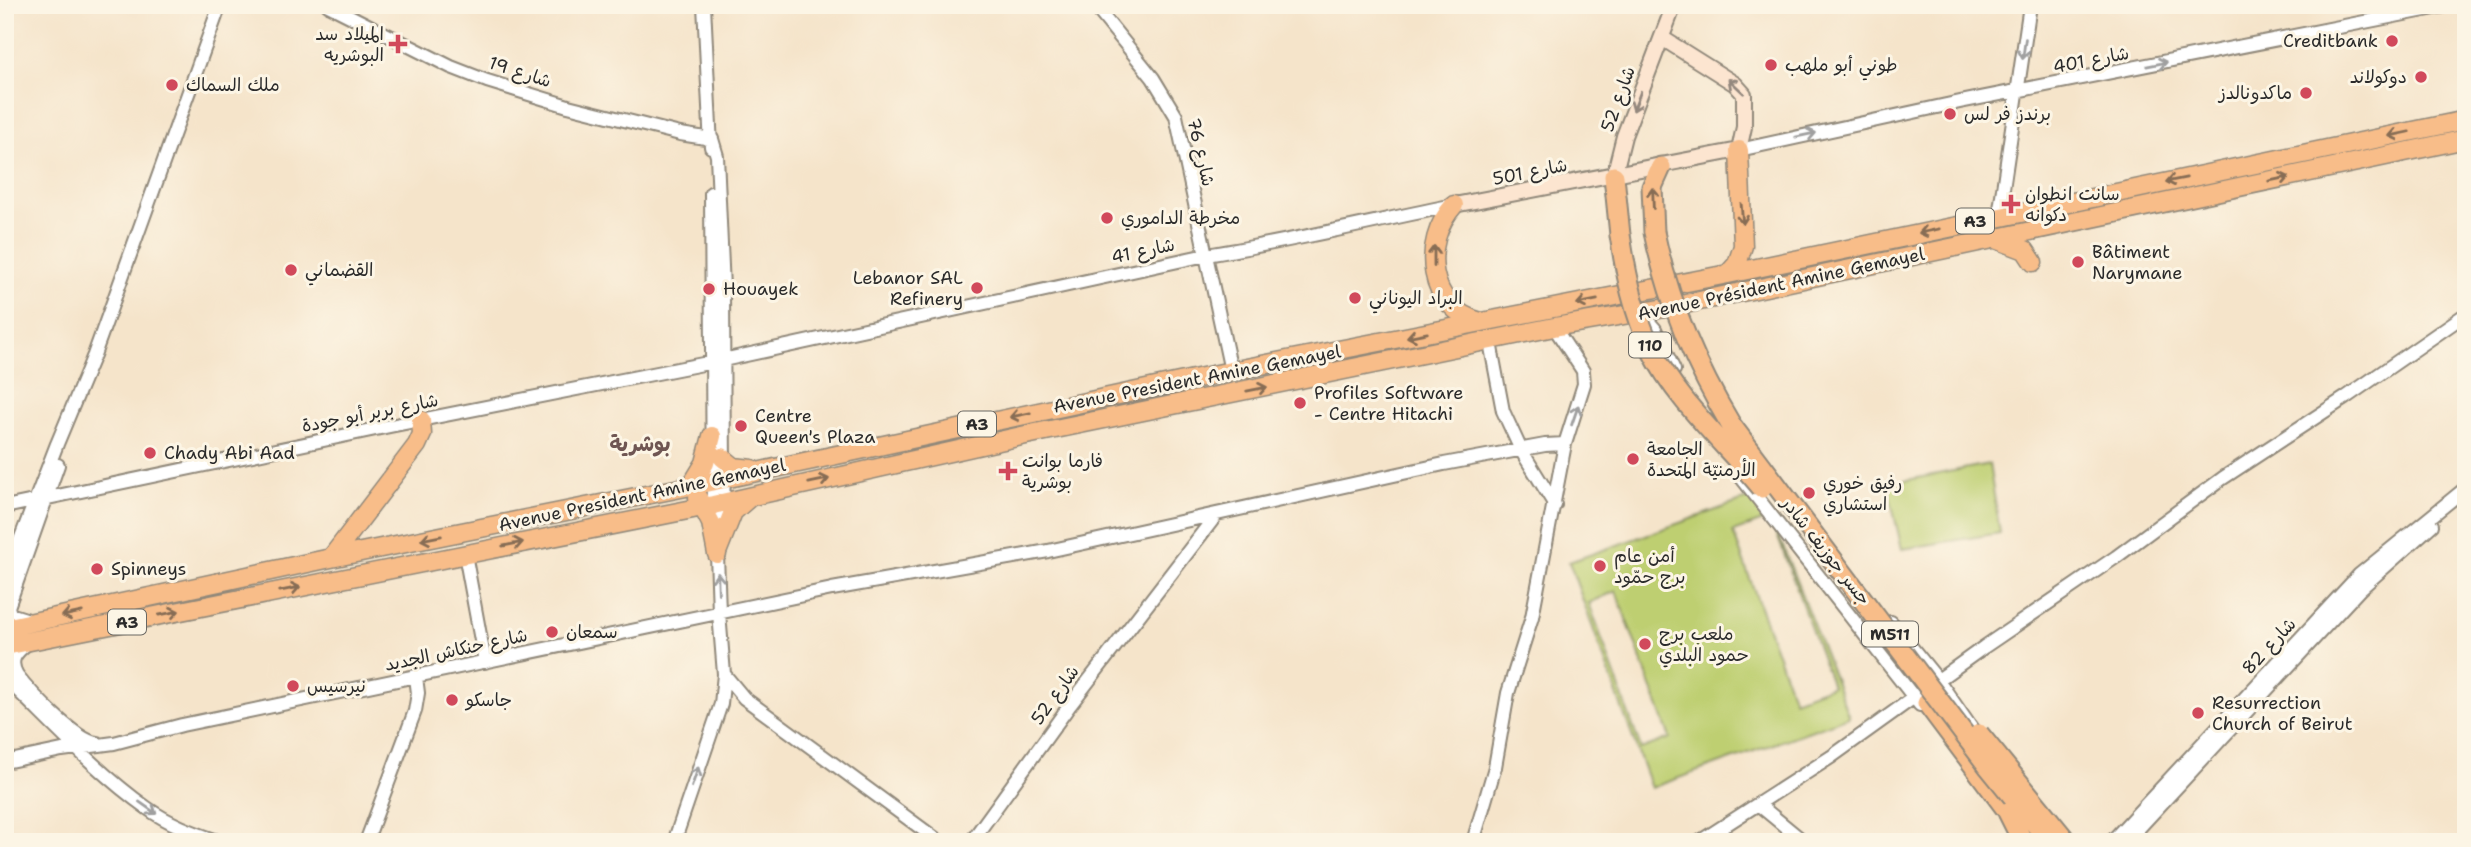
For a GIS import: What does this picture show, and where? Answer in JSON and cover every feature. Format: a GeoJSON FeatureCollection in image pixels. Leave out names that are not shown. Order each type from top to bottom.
{"type":"FeatureCollection","features":[{"type":"Feature","properties":{"kind":"highway","name":"Avenue Président Amine Gemayel"},"geometry":{"type":"LineString","coordinates":[[1485,323],[2466,120]]}},
{"type":"Feature","properties":{"kind":"highway","name":"Avenue Président Amine Gemayel"},"geometry":{"type":"LineString","coordinates":[[1094,422],[1554,327],[1671,307],[2466,139]]}},
{"type":"Feature","properties":{"kind":"highway"},"geometry":{"type":"LineString","coordinates":[[1728,274],[1737,264],[1744,246],[1739,150]]}},
{"type":"Feature","properties":{"kind":"highway","name":"110"},"geometry":{"type":"LineString","coordinates":[[1661,167],[1652,187],[1654,232],[1670,296],[1711,387],[1724,431]]}},
{"type":"Feature","properties":{"kind":"highway","name":"110"},"geometry":{"type":"LineString","coordinates":[[1614,176],[1620,235],[1633,303],[1652,350],[1677,389],[1724,431]]}},
{"type":"Feature","properties":{"kind":"highway"},"geometry":{"type":"LineString","coordinates":[[1454,205],[1442,218],[1434,242],[1434,268],[1439,291],[1458,313],[1485,323]]}},
{"type":"Feature","properties":{"kind":"highway"},"geometry":{"type":"LineString","coordinates":[[1996,239],[2025,250],[2033,262],[2045,228]]}},
{"type":"Feature","properties":{"kind":"highway","name":"Avenue President Amine Gemayel"},"geometry":{"type":"LineString","coordinates":[[5,628],[1231,371],[1485,323]]}},
{"type":"Feature","properties":{"kind":"highway"},"geometry":{"type":"LineString","coordinates":[[1151,410],[1168,396],[1223,383],[1231,371]]}},
{"type":"Feature","properties":{"kind":"highway"},"geometry":{"type":"LineString","coordinates":[[331,558],[417,445],[422,434],[421,420]]}},
{"type":"Feature","properties":{"kind":"highway","name":"Avenue President Amine Gemayel"},"geometry":{"type":"LineString","coordinates":[[5,646],[713,504],[1094,422]]}},
{"type":"Feature","properties":{"kind":"highway","name":"جسر جوزيف شادر"},"geometry":{"type":"LineString","coordinates":[[1724,431],[1906,656],[1989,767],[2050,842]]}},
{"type":"Feature","properties":{"kind":"highway","name":"جسر جوزيف شادر"},"geometry":{"type":"LineString","coordinates":[[1724,431],[1777,507],[2031,842]]}},
{"type":"Feature","properties":{"kind":"highway"},"geometry":{"type":"LineString","coordinates":[[712,436],[705,463],[691,486],[713,504],[717,554]]}},
{"type":"Feature","properties":{"kind":"highway"},"geometry":{"type":"LineString","coordinates":[[722,457],[734,467],[762,469]]}},
{"type":"Feature","properties":{"kind":"highway"},"geometry":{"type":"LineString","coordinates":[[717,554],[733,512],[752,495]]}},
{"type":"Feature","properties":{"kind":"highway"},"geometry":{"type":"LineString","coordinates":[[5,636],[30,641]]}},
{"type":"Feature","properties":{"kind":"highway"},"geometry":{"type":"LineString","coordinates":[[1906,656],[1931,676],[2067,842]]}},
{"type":"Feature","properties":{"kind":"highway"},"geometry":{"type":"LineString","coordinates":[[2008,812],[2024,842]]}},
{"type":"Feature","properties":{"kind":"main road","name":"شارع 52"},"geometry":{"type":"LineString","coordinates":[[1614,176],[1624,136],[1674,5]]}},
{"type":"Feature","properties":{"kind":"main road"},"geometry":{"type":"LineString","coordinates":[[1662,38],[1735,84],[1744,94],[1744,127],[1739,150]]}},
{"type":"Feature","properties":{"kind":"main road","name":"شارع 501"},"geometry":{"type":"LineString","coordinates":[[1454,205],[1739,150]]}},
{"type":"Feature","properties":{"kind":"street"},"geometry":{"type":"LineString","coordinates":[[36,622],[10,614],[8,603],[41,500],[219,5]]}},
{"type":"Feature","properties":{"kind":"street","name":"شارع 19"},"geometry":{"type":"LineString","coordinates":[[328,5],[451,67],[487,81],[575,108],[680,134],[712,139]]}},
{"type":"Feature","properties":{"kind":"street"},"geometry":{"type":"LineString","coordinates":[[704,5],[712,139],[710,158],[713,288],[722,457],[713,504]]}},
{"type":"Feature","properties":{"kind":"street","name":"شارع 76"},"geometry":{"type":"LineString","coordinates":[[1094,5],[1153,78],[1176,116],[1231,371]]}},
{"type":"Feature","properties":{"kind":"street"},"geometry":{"type":"LineString","coordinates":[[1999,216],[2030,5]]}},
{"type":"Feature","properties":{"kind":"street","name":"شارع 401"},"geometry":{"type":"LineString","coordinates":[[1739,150],[1960,102],[2450,5]]}},
{"type":"Feature","properties":{"kind":"street","name":"شارع 41"},"geometry":{"type":"LineString","coordinates":[[717,361],[1206,255],[1284,243],[1454,205]]}},
{"type":"Feature","properties":{"kind":"street"},"geometry":{"type":"LineString","coordinates":[[1671,307],[1669,318],[1672,326],[1750,443],[1938,680],[2044,828],[2057,842]]}},
{"type":"Feature","properties":{"kind":"street"},"geometry":{"type":"LineString","coordinates":[[1641,313],[1655,329],[1667,358],[1700,416],[1737,471],[2024,842]]}},
{"type":"Feature","properties":{"kind":"street"},"geometry":{"type":"LineString","coordinates":[[1699,842],[1831,757],[2116,557],[2223,478],[2466,314]]}},
{"type":"Feature","properties":{"kind":"street"},"geometry":{"type":"LineString","coordinates":[[1473,842],[1494,767],[1508,693],[1532,617],[1555,505],[1564,444],[1582,393],[1584,377],[1579,364],[1554,327]]}},
{"type":"Feature","properties":{"kind":"street"},"geometry":{"type":"LineString","coordinates":[[1490,342],[1503,411],[1521,450],[1555,505]]}},
{"type":"Feature","properties":{"kind":"street"},"geometry":{"type":"LineString","coordinates":[[1667,358],[1671,345],[1684,346]]}},
{"type":"Feature","properties":{"kind":"street"},"geometry":{"type":"LineString","coordinates":[[717,361],[712,436],[718,480]]}},
{"type":"Feature","properties":{"kind":"street","name":"شارع بربر أبو جودة"},"geometry":{"type":"LineString","coordinates":[[9,507],[717,361]]}},
{"type":"Feature","properties":{"kind":"street","name":"شارع حنكاش الجديد"},"geometry":{"type":"LineString","coordinates":[[5,762],[114,743],[182,725],[719,612],[1048,551],[1521,450],[1564,444]]}},
{"type":"Feature","properties":{"kind":"street","name":"شارع 82"},"geometry":{"type":"LineString","coordinates":[[2118,841],[2359,575],[2466,488]]}},
{"type":"Feature","properties":{"kind":"street","name":"شارع 82"},"geometry":{"type":"LineString","coordinates":[[2118,841],[2360,589],[2440,517],[2466,498]]}},
{"type":"Feature","properties":{"kind":"street"},"geometry":{"type":"LineString","coordinates":[[5,579],[28,521],[41,500]]}},
{"type":"Feature","properties":{"kind":"street"},"geometry":{"type":"LineString","coordinates":[[9,507],[21,510],[28,521]]}},
{"type":"Feature","properties":{"kind":"street","name":"شارع 52"},"geometry":{"type":"LineString","coordinates":[[971,842],[1070,705],[1217,514]]}},
{"type":"Feature","properties":{"kind":"street"},"geometry":{"type":"LineString","coordinates":[[465,554],[485,662]]}},
{"type":"Feature","properties":{"kind":"street"},"geometry":{"type":"LineString","coordinates":[[674,842],[722,699],[724,674],[717,554]]}},
{"type":"Feature","properties":{"kind":"street"},"geometry":{"type":"LineString","coordinates":[[30,641],[16,654],[12,666],[29,688],[77,735],[93,743],[114,743]]}},
{"type":"Feature","properties":{"kind":"street"},"geometry":{"type":"LineString","coordinates":[[724,674],[744,698],[940,842]]}},
{"type":"Feature","properties":{"kind":"street"},"geometry":{"type":"LineString","coordinates":[[366,842],[415,711],[418,693],[416,677]]}},
{"type":"Feature","properties":{"kind":"street"},"geometry":{"type":"LineString","coordinates":[[5,678],[78,748],[148,809],[166,820],[220,842]]}},
{"type":"Feature","properties":{"kind":"street"},"geometry":{"type":"LineString","coordinates":[[722,699],[744,698]]}},
{"type":"Feature","properties":{"kind":"street"},"geometry":{"type":"LineString","coordinates":[[112,779],[98,761],[101,751],[114,743]]}},
{"type":"Feature","properties":{"kind":"street"},"geometry":{"type":"LineString","coordinates":[[1758,804],[1804,842]]}},
{"type":"Feature","properties":{"kind":"green space"},"geometry":{"type":"Polygon","coordinates":[[[1989,464],[2000,533],[1902,549],[1887,484],[1989,464]]]}},
{"type":"Feature","properties":{"kind":"green space"},"geometry":{"type":"Polygon","coordinates":[[[1753,497],[1772,518],[1849,717],[1651,788],[1569,562],[1753,497]],[[1771,518],[1733,532],[1794,700],[1832,686],[1771,518]],[[1616,591],[1589,603],[1641,749],[1670,738],[1616,591]]]}},
{"type":"Feature","properties":{"kind":"place","name":"Creditbank"},"geometry":{"type":"Point","coordinates":[2392,41]}},
{"type":"Feature","properties":{"kind":"place","name":"الميلاد سد البوشريه"},"geometry":{"type":"Point","coordinates":[398,44]}},
{"type":"Feature","properties":{"kind":"place","name":"طوني أبو ملهب"},"geometry":{"type":"Point","coordinates":[1771,65]}},
{"type":"Feature","properties":{"kind":"place","name":"دوكولاند"},"geometry":{"type":"Point","coordinates":[2421,77]}},
{"type":"Feature","properties":{"kind":"place","name":"ملك السماك"},"geometry":{"type":"Point","coordinates":[172,85]}},
{"type":"Feature","properties":{"kind":"place","name":"ماكدونالدز"},"geometry":{"type":"Point","coordinates":[2306,93]}},
{"type":"Feature","properties":{"kind":"place","name":"برندز فر لس"},"geometry":{"type":"Point","coordinates":[1950,114]}},
{"type":"Feature","properties":{"kind":"place","name":"سانت انطوان دكوانه"},"geometry":{"type":"Point","coordinates":[2011,204]}},
{"type":"Feature","properties":{"kind":"place","name":"مخرطة الداموري"},"geometry":{"type":"Point","coordinates":[1107,218]}},
{"type":"Feature","properties":{"kind":"place","name":"Bâtiment Narymane"},"geometry":{"type":"Point","coordinates":[2078,262]}},
{"type":"Feature","properties":{"kind":"place","name":"القضماني"},"geometry":{"type":"Point","coordinates":[291,270]}},
{"type":"Feature","properties":{"kind":"place","name":"Lebanor SAL Refinery"},"geometry":{"type":"Point","coordinates":[977,288]}},
{"type":"Feature","properties":{"kind":"place","name":"Houayek"},"geometry":{"type":"Point","coordinates":[709,289]}},
{"type":"Feature","properties":{"kind":"place","name":"البراد اليوناني"},"geometry":{"type":"Point","coordinates":[1355,298]}},
{"type":"Feature","properties":{"kind":"place","name":"Profiles Software - Centre Hitachi"},"geometry":{"type":"Point","coordinates":[1300,403]}},
{"type":"Feature","properties":{"kind":"place","name":"Centre Queen's Plaza"},"geometry":{"type":"Point","coordinates":[741,426]}},
{"type":"Feature","properties":{"kind":"place","name":"Chady Abi Aad"},"geometry":{"type":"Point","coordinates":[150,453]}},
{"type":"Feature","properties":{"kind":"place","name":"الجامعة الأرمنيّة المتحدة"},"geometry":{"type":"Point","coordinates":[1633,459]}},
{"type":"Feature","properties":{"kind":"place","name":"فارما بوانت بوشرية"},"geometry":{"type":"Point","coordinates":[1008,471]}},
{"type":"Feature","properties":{"kind":"place","name":"رفيق خوري استشاري"},"geometry":{"type":"Point","coordinates":[1809,493]}},
{"type":"Feature","properties":{"kind":"place","name":"أمن عام برج حمّود"},"geometry":{"type":"Point","coordinates":[1600,566]}},
{"type":"Feature","properties":{"kind":"place","name":"Spinneys"},"geometry":{"type":"Point","coordinates":[97,569]}},
{"type":"Feature","properties":{"kind":"place","name":"سمعان"},"geometry":{"type":"Point","coordinates":[552,632]}},
{"type":"Feature","properties":{"kind":"place","name":"ملعب برج حمود البلدي"},"geometry":{"type":"Point","coordinates":[1645,644]}},
{"type":"Feature","properties":{"kind":"place","name":"نيرسيس"},"geometry":{"type":"Point","coordinates":[293,686]}},
{"type":"Feature","properties":{"kind":"place","name":"جاسكو"},"geometry":{"type":"Point","coordinates":[452,700]}},
{"type":"Feature","properties":{"kind":"place","name":"Resurrection Church of Beirut"},"geometry":{"type":"Point","coordinates":[2198,713]}},
{"type":"Feature","properties":{"kind":"district","name":"بوشرية"},"geometry":{"type":"Point","coordinates":[640,444]}}]}
